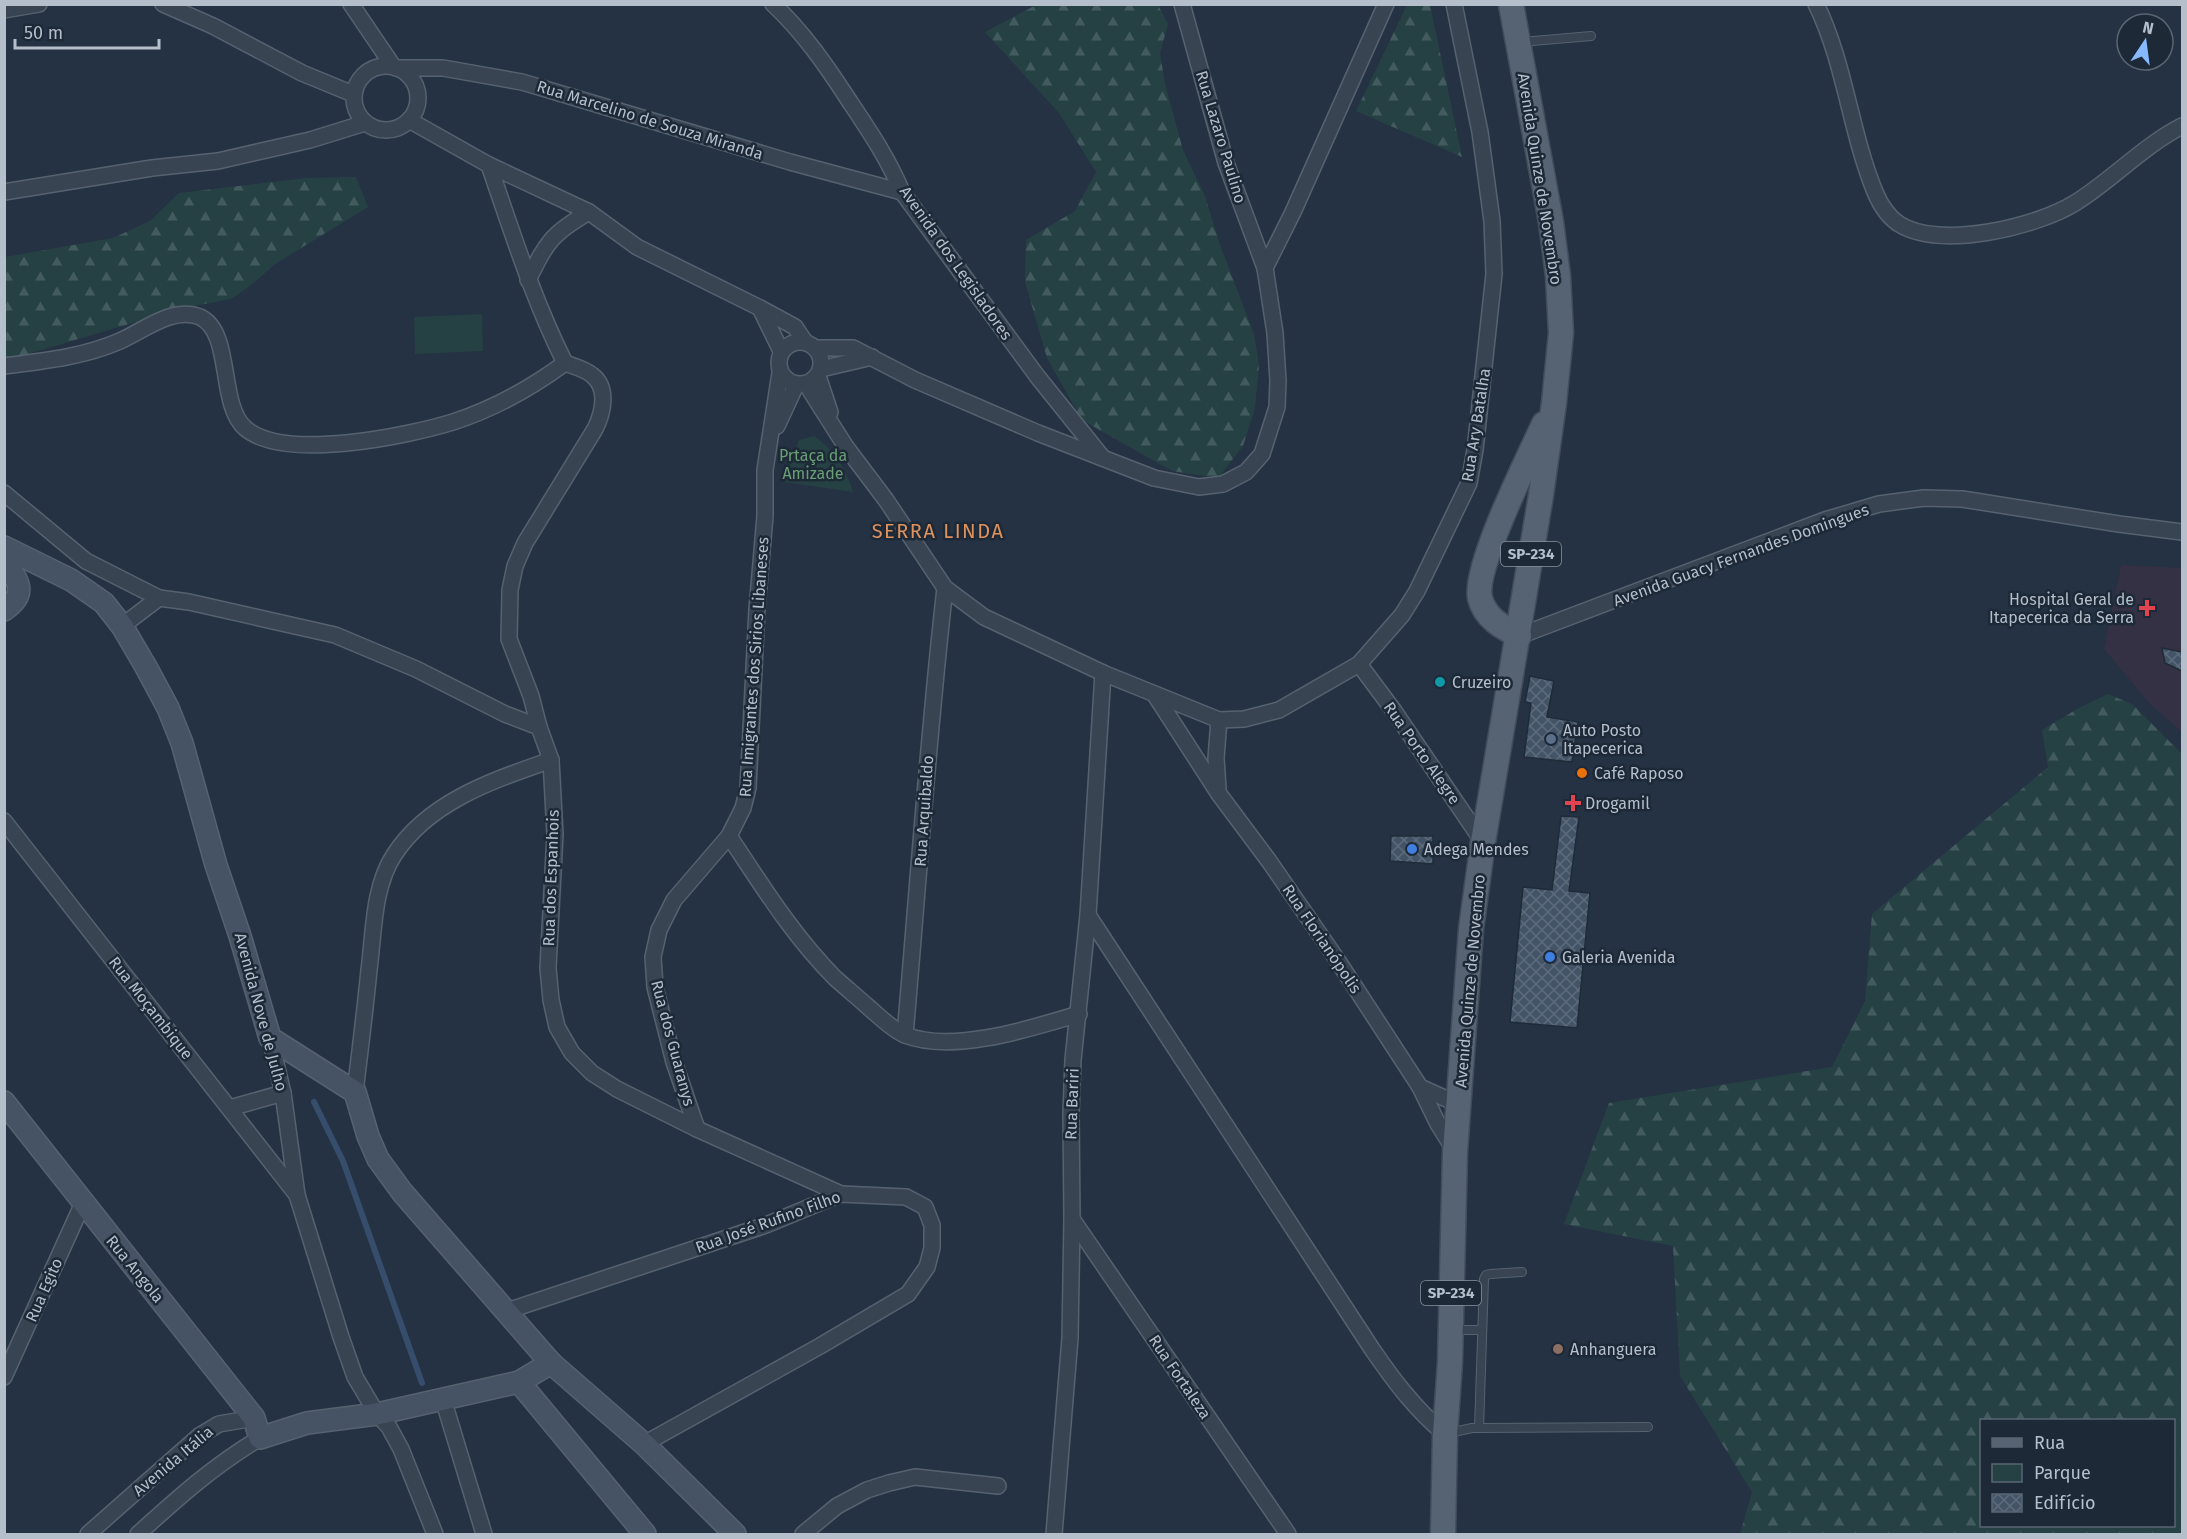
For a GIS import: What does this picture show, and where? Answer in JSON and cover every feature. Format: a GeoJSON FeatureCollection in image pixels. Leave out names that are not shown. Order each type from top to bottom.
{"type":"FeatureCollection","features":[{"type":"Feature","properties":{"kind":"main road","name":"Avenida Quinze de Novembro"},"geometry":{"type":"LineString","coordinates":[[1443,1534],[1455,1152],[1470,939],[1483,842],[1519,636],[1554,403],[1561,333],[1558,276],[1544,178],[1511,4]]}},
{"type":"Feature","properties":{"kind":"main road"},"geometry":{"type":"LineString","coordinates":[[1519,636],[1503,628],[1484,610],[1480,597],[1480,585],[1496,531],[1554,403]]}},
{"type":"Feature","properties":{"kind":"main road","name":"Avenida Nove de Julho"},"geometry":{"type":"LineString","coordinates":[[4,547],[71,580],[104,603],[122,626],[168,708],[182,743],[216,865],[270,1038]]}},
{"type":"Feature","properties":{"kind":"main road"},"geometry":{"type":"LineString","coordinates":[[4,561],[19,587],[16,601],[4,610]]}},
{"type":"Feature","properties":{"kind":"main road"},"geometry":{"type":"LineString","coordinates":[[270,1038],[355,1092],[368,1136],[378,1159],[402,1192],[551,1363],[644,1444],[735,1534]]}},
{"type":"Feature","properties":{"kind":"main road","name":"Rua Angola"},"geometry":{"type":"LineString","coordinates":[[4,1102],[254,1418],[260,1438]]}},
{"type":"Feature","properties":{"kind":"main road","name":"Avenida Itália"},"geometry":{"type":"LineString","coordinates":[[260,1438],[307,1423],[377,1414],[519,1382],[551,1363]]}},
{"type":"Feature","properties":{"kind":"main road"},"geometry":{"type":"LineString","coordinates":[[519,1382],[645,1534]]}},
{"type":"Feature","properties":{"kind":"main road","name":"Avenida Itália"},"geometry":{"type":"LineString","coordinates":[[254,1418],[307,1423]]}},
{"type":"Feature","properties":{"kind":"street"},"geometry":{"type":"LineString","coordinates":[[4,10],[39,4]]}},
{"type":"Feature","properties":{"kind":"street"},"geometry":{"type":"LineString","coordinates":[[163,4],[213,26],[302,73],[353,94]]}},
{"type":"Feature","properties":{"kind":"street"},"geometry":{"type":"LineString","coordinates":[[351,4],[394,67]]}},
{"type":"Feature","properties":{"kind":"street","name":"Avenida dos Legisladores"},"geometry":{"type":"LineString","coordinates":[[773,4],[820,56],[879,146],[902,192],[1037,376],[1104,459]]}},
{"type":"Feature","properties":{"kind":"street","name":"Rua Lazaro Paulino"},"geometry":{"type":"LineString","coordinates":[[810,345],[853,348],[915,380],[1038,433],[1154,478],[1199,487],[1223,484],[1246,472],[1262,454],[1277,407],[1275,333],[1265,268],[1226,163],[1182,4]]}},
{"type":"Feature","properties":{"kind":"street"},"geometry":{"type":"LineString","coordinates":[[1265,268],[1293,212],[1386,4]]}},
{"type":"Feature","properties":{"kind":"street","name":"Rua Ary Batalha"},"geometry":{"type":"LineString","coordinates":[[1219,720],[1244,719],[1279,710],[1359,664],[1402,615],[1417,591],[1469,483],[1475,450],[1494,274],[1492,220],[1480,132],[1454,4]]}},
{"type":"Feature","properties":{"kind":"street"},"geometry":{"type":"LineString","coordinates":[[1816,4],[1824,20],[1860,149],[1875,193],[1886,213],[1900,224],[1923,233],[1948,237],[1988,232],[2049,214],[2073,204],[2182,126]]}},
{"type":"Feature","properties":{"kind":"street"},"geometry":{"type":"LineString","coordinates":[[394,67],[403,70],[411,77],[416,86],[417,108],[409,120],[395,129],[374,128],[364,123],[358,115],[353,94],[356,83],[372,68],[394,67]]}},
{"type":"Feature","properties":{"kind":"street","name":"Rua Marcelino de Souza Miranda"},"geometry":{"type":"LineString","coordinates":[[394,67],[443,68],[522,82],[790,162],[902,192]]}},
{"type":"Feature","properties":{"kind":"street"},"geometry":{"type":"LineString","coordinates":[[409,120],[489,165],[589,212],[637,247],[795,327],[821,358],[810,378]]}},
{"type":"Feature","properties":{"kind":"street"},"geometry":{"type":"LineString","coordinates":[[4,192],[152,168],[218,161],[310,140],[364,123]]}},
{"type":"Feature","properties":{"kind":"street"},"geometry":{"type":"LineString","coordinates":[[4,366],[47,361],[91,351],[119,341],[164,319],[177,315],[189,315],[201,318],[209,324],[216,336],[235,414],[244,428],[262,438],[285,443],[338,445],[453,422],[496,405],[538,383],[565,363],[543,320],[489,165]]}},
{"type":"Feature","properties":{"kind":"street"},"geometry":{"type":"LineString","coordinates":[[528,280],[542,251],[556,232],[589,212]]}},
{"type":"Feature","properties":{"kind":"street"},"geometry":{"type":"LineString","coordinates":[[760,308],[782,351]]}},
{"type":"Feature","properties":{"kind":"street"},"geometry":{"type":"LineString","coordinates":[[810,345],[792,343],[782,351],[778,362],[780,374],[787,381],[810,378],[872,357]]}},
{"type":"Feature","properties":{"kind":"street","name":"Rua dos Espanhois"},"geometry":{"type":"LineString","coordinates":[[565,363],[592,375],[600,387],[603,402],[601,418],[525,543],[513,574],[508,620],[509,639],[531,696],[538,727],[551,760],[555,834],[548,968],[551,1000],[557,1027],[572,1053],[592,1073],[617,1089],[696,1130],[841,1194]]}},
{"type":"Feature","properties":{"kind":"street","name":"Rua Imigrantes dos Sirios Libaneses"},"geometry":{"type":"LineString","coordinates":[[729,836],[743,808],[748,788],[768,445],[780,374]]}},
{"type":"Feature","properties":{"kind":"street"},"geometry":{"type":"LineString","coordinates":[[810,378],[839,438],[886,500],[945,588],[984,617],[1103,674],[1219,720],[1216,758],[1219,794]]}},
{"type":"Feature","properties":{"kind":"street","name":"Rua Imigrantes dos Sirios Libaneses"},"geometry":{"type":"LineString","coordinates":[[768,445],[810,378]]}},
{"type":"Feature","properties":{"kind":"street"},"geometry":{"type":"LineString","coordinates":[[4,493],[86,561],[159,598],[189,602],[335,635],[406,665],[505,714],[538,727]]}},
{"type":"Feature","properties":{"kind":"street","name":"Avenida Guacy Fernandes Domingues"},"geometry":{"type":"LineString","coordinates":[[1519,636],[1601,607],[1825,520],[1879,504],[1924,498],[1962,499],[2182,532]]}},
{"type":"Feature","properties":{"kind":"street"},"geometry":{"type":"LineString","coordinates":[[71,580],[86,561]]}},
{"type":"Feature","properties":{"kind":"street","name":"Rua Arquibaldo"},"geometry":{"type":"LineString","coordinates":[[905,1035],[931,716],[945,588]]}},
{"type":"Feature","properties":{"kind":"street"},"geometry":{"type":"LineString","coordinates":[[122,626],[159,598]]}},
{"type":"Feature","properties":{"kind":"street","name":"Rua Porto Alegre"},"geometry":{"type":"LineString","coordinates":[[1359,664],[1394,711],[1483,842]]}},
{"type":"Feature","properties":{"kind":"street","name":"Rua Bariri"},"geometry":{"type":"LineString","coordinates":[[1055,1533],[1070,1338],[1073,1060],[1088,915],[1103,674]]}},
{"type":"Feature","properties":{"kind":"street","name":"Rua Florianópolis"},"geometry":{"type":"LineString","coordinates":[[1155,695],[1219,794],[1336,958],[1420,1087],[1455,1152]]}},
{"type":"Feature","properties":{"kind":"street"},"geometry":{"type":"LineString","coordinates":[[355,1092],[381,882],[394,855],[411,834],[472,789],[551,760]]}},
{"type":"Feature","properties":{"kind":"street","name":"Rua Moçambique"},"geometry":{"type":"LineString","coordinates":[[4,821],[297,1195]]}},
{"type":"Feature","properties":{"kind":"street"},"geometry":{"type":"LineString","coordinates":[[729,836],[779,910],[835,977],[886,1022],[905,1035],[933,1040],[965,1041],[1021,1031],[1079,1014]]}},
{"type":"Feature","properties":{"kind":"street","name":"Rua dos Guaranys"},"geometry":{"type":"LineString","coordinates":[[696,1130],[674,1062],[655,987],[653,957],[659,930],[674,900],[729,836]]}},
{"type":"Feature","properties":{"kind":"street"},"geometry":{"type":"LineString","coordinates":[[1088,915],[1372,1349],[1404,1395],[1423,1416],[1445,1434]]}},
{"type":"Feature","properties":{"kind":"street","name":"Avenida Nove de Julho"},"geometry":{"type":"LineString","coordinates":[[270,1038],[284,1093],[297,1195],[355,1377],[401,1449],[435,1534]]}},
{"type":"Feature","properties":{"kind":"street"},"geometry":{"type":"LineString","coordinates":[[1420,1087],[1460,1105]]}},
{"type":"Feature","properties":{"kind":"street"},"geometry":{"type":"LineString","coordinates":[[230,1108],[284,1093]]}},
{"type":"Feature","properties":{"kind":"street","name":"Rua José Rufino Filho"},"geometry":{"type":"LineString","coordinates":[[507,1311],[766,1225],[841,1194],[906,1197],[925,1207],[932,1225],[932,1248],[927,1267],[908,1294],[644,1444]]}},
{"type":"Feature","properties":{"kind":"street","name":"Rua Egito"},"geometry":{"type":"LineString","coordinates":[[4,1377],[83,1203]]}},
{"type":"Feature","properties":{"kind":"street","name":"Rua Fortaleza"},"geometry":{"type":"LineString","coordinates":[[1072,1219],[1288,1534]]}},
{"type":"Feature","properties":{"kind":"street"},"geometry":{"type":"LineString","coordinates":[[443,1399],[484,1534]]}},
{"type":"Feature","properties":{"kind":"street","name":"Avenida Itália"},"geometry":{"type":"LineString","coordinates":[[88,1534],[199,1436],[219,1424],[254,1418]]}},
{"type":"Feature","properties":{"kind":"street","name":"Avenida Itália"},"geometry":{"type":"LineString","coordinates":[[138,1534],[196,1482],[260,1438]]}},
{"type":"Feature","properties":{"kind":"street"},"geometry":{"type":"LineString","coordinates":[[803,1534],[837,1506],[867,1490],[889,1483],[915,1477],[998,1486]]}},
{"type":"Feature","properties":{"kind":"lane"},"geometry":{"type":"LineString","coordinates":[[1518,43],[1591,36]]}},
{"type":"Feature","properties":{"kind":"lane"},"geometry":{"type":"LineString","coordinates":[[1479,1428],[1484,1279],[1486,1275],[1522,1272]]}},
{"type":"Feature","properties":{"kind":"lane"},"geometry":{"type":"LineString","coordinates":[[1450,1330],[1482,1330]]}},
{"type":"Feature","properties":{"kind":"lane"},"geometry":{"type":"LineString","coordinates":[[1445,1434],[1479,1428],[1648,1427]]}},
{"type":"Feature","properties":{"kind":"shaded area","name":"Hospital Geral de Itapecerica da Serra"},"geometry":{"type":"Polygon","coordinates":[[[2121,565],[2182,568],[2182,732],[2151,705],[2104,649],[2121,565]]]}},
{"type":"Feature","properties":{"kind":"green space"},"geometry":{"type":"Polygon","coordinates":[[[1038,4],[1158,5],[1168,24],[1160,53],[1165,84],[1183,150],[1205,196],[1220,245],[1254,334],[1259,365],[1255,408],[1243,446],[1218,478],[1172,471],[1082,420],[1047,358],[1025,282],[1026,240],[1075,211],[1096,172],[1059,113],[985,32],[1038,4]]]}},
{"type":"Feature","properties":{"kind":"green space"},"geometry":{"type":"Polygon","coordinates":[[[1407,5],[1430,5],[1462,157],[1356,111],[1407,5]]]}},
{"type":"Feature","properties":{"kind":"green space"},"geometry":{"type":"Polygon","coordinates":[[[356,177],[368,207],[275,264],[231,299],[183,308],[21,356],[5,358],[5,257],[113,238],[150,221],[179,193],[306,178],[356,177]]]}},
{"type":"Feature","properties":{"kind":"green space"},"geometry":{"type":"Polygon","coordinates":[[[482,314],[483,351],[415,354],[414,317],[482,314]]]}},
{"type":"Feature","properties":{"kind":"green space","name":"Prtaça da Amizade"},"geometry":{"type":"Polygon","coordinates":[[[814,436],[838,461],[853,492],[784,482],[799,440],[814,436]]]}},
{"type":"Feature","properties":{"kind":"green space"},"geometry":{"type":"Polygon","coordinates":[[[2108,694],[2132,704],[2182,754],[2182,1534],[1740,1534],[1752,1492],[1680,1376],[1673,1246],[1564,1224],[1609,1103],[1832,1067],[1865,1001],[1872,914],[2048,767],[2042,730],[2108,694]]]}},
{"type":"Feature","properties":{"kind":"building"},"geometry":{"type":"Polygon","coordinates":[[[2162,648],[2182,652],[2182,671],[2165,663],[2162,648]]]}},
{"type":"Feature","properties":{"kind":"building","name":"Auto Posto Itapecerica"},"geometry":{"type":"Polygon","coordinates":[[[1530,676],[1554,681],[1547,717],[1578,722],[1572,762],[1524,757],[1531,703],[1525,702],[1530,676]]]}},
{"type":"Feature","properties":{"kind":"building","name":"Galeria Avenida"},"geometry":{"type":"Polygon","coordinates":[[[1561,816],[1579,817],[1569,891],[1590,893],[1577,1028],[1510,1022],[1523,887],[1552,890],[1561,816]]]}},
{"type":"Feature","properties":{"kind":"building","name":"Adega Mendes"},"geometry":{"type":"Polygon","coordinates":[[[1391,836],[1433,836],[1433,864],[1390,861],[1391,836]]]}},
{"type":"Feature","properties":{"kind":"waterway"},"geometry":{"type":"LineString","coordinates":[[314,1102],[343,1161],[422,1383]]}},
{"type":"Feature","properties":{"kind":"place","name":"Hospital Geral de Itapecerica da Serra"},"geometry":{"type":"Point","coordinates":[2147,608]}},
{"type":"Feature","properties":{"kind":"place","name":"Cruzeiro"},"geometry":{"type":"Point","coordinates":[1440,682]}},
{"type":"Feature","properties":{"kind":"place","name":"Auto Posto Itapecerica"},"geometry":{"type":"Point","coordinates":[1551,739]}},
{"type":"Feature","properties":{"kind":"place","name":"Café Raposo"},"geometry":{"type":"Point","coordinates":[1582,773]}},
{"type":"Feature","properties":{"kind":"place","name":"Drogamil"},"geometry":{"type":"Point","coordinates":[1573,803]}},
{"type":"Feature","properties":{"kind":"place","name":"Adega Mendes"},"geometry":{"type":"Point","coordinates":[1412,849]}},
{"type":"Feature","properties":{"kind":"place","name":"Galeria Avenida"},"geometry":{"type":"Point","coordinates":[1550,957]}},
{"type":"Feature","properties":{"kind":"place","name":"Anhanguera"},"geometry":{"type":"Point","coordinates":[1558,1349]}},
{"type":"Feature","properties":{"kind":"district","name":"SERRA LINDA"},"geometry":{"type":"Point","coordinates":[938,531]}}]}
